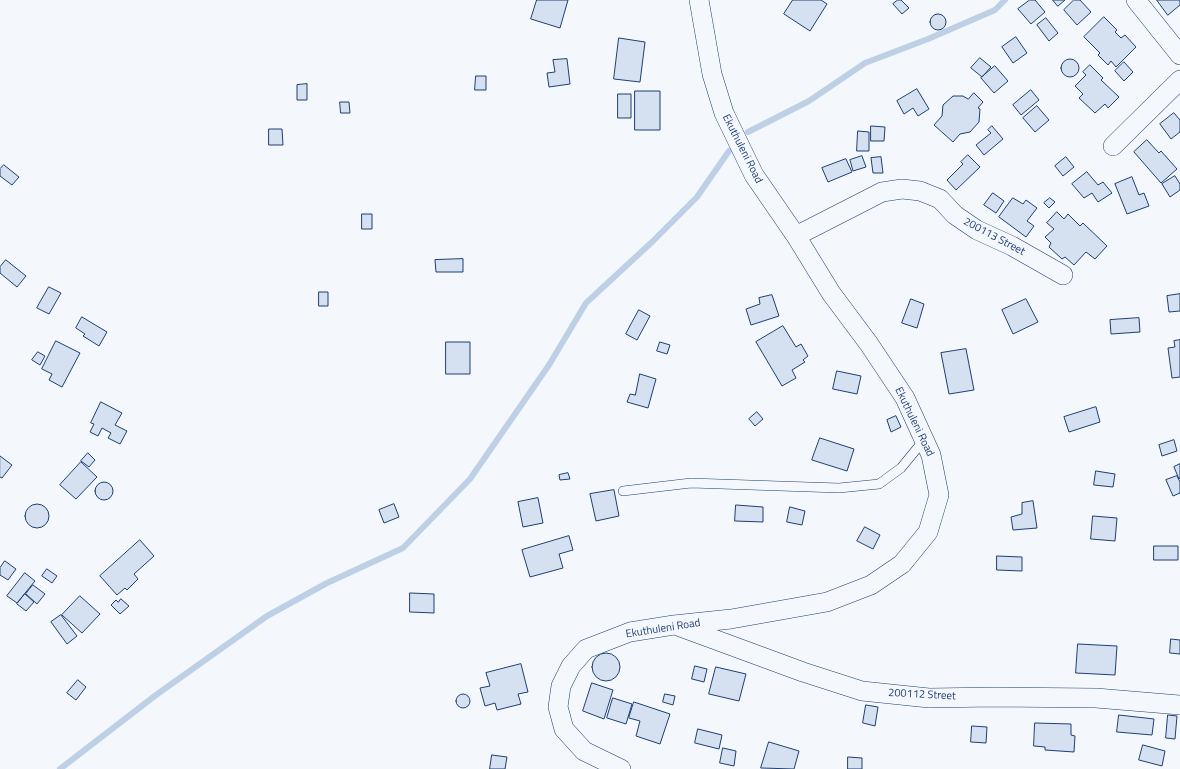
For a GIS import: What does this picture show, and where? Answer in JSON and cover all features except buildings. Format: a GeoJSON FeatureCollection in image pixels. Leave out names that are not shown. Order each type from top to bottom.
{"type":"FeatureCollection","features":[{"type":"Feature","properties":{"kind":"street","name":"Ekuthuleni Road"},"geometry":{"type":"LineString","coordinates":[[621,769],[584,751],[564,729],[558,707],[561,686],[571,666],[586,649],[630,632],[674,625],[731,619],[827,602],[871,585],[902,564],[928,532],[939,495],[931,455],[905,398],[869,344],[831,293],[796,236],[754,175],[724,113],[712,74],[699,0]]}},
{"type":"Feature","properties":{"kind":"street"},"geometry":{"type":"LineString","coordinates":[[1136,0],[1180,55]]}},
{"type":"Feature","properties":{"kind":"street"},"geometry":{"type":"LineString","coordinates":[[1113,146],[1180,80]]}},
{"type":"Feature","properties":{"kind":"street","name":"200113 Street"},"geometry":{"type":"LineString","coordinates":[[796,236],[882,192],[902,188],[920,191],[940,199],[955,216],[977,230],[1012,246],[1063,275]]}},
{"type":"Feature","properties":{"kind":"street","name":"200112 Street"},"geometry":{"type":"LineString","coordinates":[[674,625],[803,672],[862,691],[929,698],[1096,698],[1180,705]]}},
{"type":"Feature","properties":{"kind":"lane"},"geometry":{"type":"LineString","coordinates":[[624,491],[691,483],[839,488],[879,484],[901,468],[924,440]]}},
{"type":"Feature","properties":{"kind":"waterway"},"geometry":{"type":"LineString","coordinates":[[748,132],[809,101],[865,63],[928,39],[995,10],[1005,0]]}},
{"type":"Feature","properties":{"kind":"waterway"},"geometry":{"type":"LineString","coordinates":[[60,769],[156,695],[267,616],[327,583],[403,548],[470,479],[549,365],[586,303],[652,242],[697,197],[729,151]]}}]}
